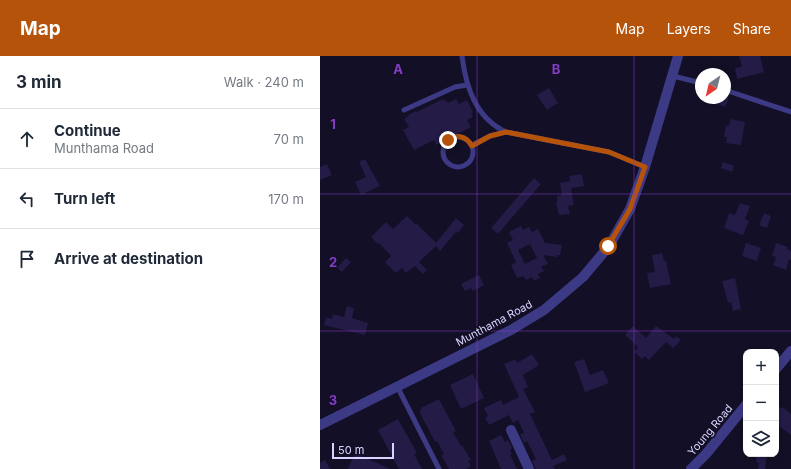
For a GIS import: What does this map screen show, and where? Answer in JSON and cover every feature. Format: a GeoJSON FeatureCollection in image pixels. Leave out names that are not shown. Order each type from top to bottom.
{"type":"FeatureCollection","features":[{"type":"Feature","properties":{"kind":"street","name":"Munthama Road"},"geometry":{"type":"LineString","coordinates":[[320,425],[511,330],[544,310],[568,290],[597,262],[630,209],[645,167],[678,56]]}},
{"type":"Feature","properties":{"kind":"street"},"geometry":{"type":"LineString","coordinates":[[779,365],[791,351]]}},
{"type":"Feature","properties":{"kind":"street","name":"Young Road"},"geometry":{"type":"LineString","coordinates":[[691,469],[706,454],[743,409]]}},
{"type":"Feature","properties":{"kind":"street"},"geometry":{"type":"LineString","coordinates":[[511,430],[529,469]]}},
{"type":"Feature","properties":{"kind":"lane"},"geometry":{"type":"LineString","coordinates":[[462,56],[464,75],[471,96],[484,116],[495,126],[506,132],[609,152],[645,167]]}},
{"type":"Feature","properties":{"kind":"lane"},"geometry":{"type":"LineString","coordinates":[[673,76],[695,82]]}},
{"type":"Feature","properties":{"kind":"lane"},"geometry":{"type":"LineString","coordinates":[[404,110],[454,86],[467,85]]}},
{"type":"Feature","properties":{"kind":"lane"},"geometry":{"type":"LineString","coordinates":[[731,92],[791,112]]}},
{"type":"Feature","properties":{"kind":"lane"},"geometry":{"type":"LineString","coordinates":[[472,146],[490,136],[506,132]]}},
{"type":"Feature","properties":{"kind":"lane"},"geometry":{"type":"LineString","coordinates":[[463,137],[467,139],[472,146],[474,153],[473,157],[465,166],[453,167],[444,159],[443,147],[451,138],[463,137]]}},
{"type":"Feature","properties":{"kind":"lane"},"geometry":{"type":"LineString","coordinates":[[397,386],[439,469]]}},
{"type":"Feature","properties":{"kind":"building"},"geometry":{"type":"Polygon","coordinates":[[[739,56],[760,56],[764,72],[737,79],[735,68],[742,67],[739,56]]]}},
{"type":"Feature","properties":{"kind":"building"},"geometry":{"type":"Polygon","coordinates":[[[549,88],[558,103],[547,110],[537,95],[549,88]]]}},
{"type":"Feature","properties":{"kind":"building"},"geometry":{"type":"Polygon","coordinates":[[[443,99],[448,103],[456,99],[459,104],[467,100],[473,112],[471,113],[473,117],[467,120],[471,127],[436,145],[434,140],[414,150],[403,130],[409,127],[404,119],[409,116],[408,115],[443,99]]]}},
{"type":"Feature","properties":{"kind":"building"},"geometry":{"type":"Polygon","coordinates":[[[717,104],[726,104],[725,107],[717,104]]]}},
{"type":"Feature","properties":{"kind":"building"},"geometry":{"type":"Polygon","coordinates":[[[730,119],[745,122],[741,145],[726,143],[727,137],[724,137],[726,125],[729,126],[730,119]]]}},
{"type":"Feature","properties":{"kind":"building"},"geometry":{"type":"Polygon","coordinates":[[[365,159],[380,186],[361,195],[355,182],[366,177],[359,162],[365,159]]]}},
{"type":"Feature","properties":{"kind":"building"},"geometry":{"type":"Polygon","coordinates":[[[723,162],[734,166],[732,172],[721,168],[723,162]]]}},
{"type":"Feature","properties":{"kind":"building"},"geometry":{"type":"Polygon","coordinates":[[[327,164],[332,175],[320,180],[320,167],[327,164]]]}},
{"type":"Feature","properties":{"kind":"building"},"geometry":{"type":"Polygon","coordinates":[[[582,174],[584,186],[571,188],[574,205],[568,206],[570,214],[559,215],[556,202],[557,196],[562,195],[560,183],[570,181],[569,176],[582,174]]]}},
{"type":"Feature","properties":{"kind":"building"},"geometry":{"type":"Polygon","coordinates":[[[534,178],[541,184],[498,234],[491,228],[534,178]]]}},
{"type":"Feature","properties":{"kind":"building"},"geometry":{"type":"Polygon","coordinates":[[[740,203],[750,206],[745,219],[749,221],[743,235],[724,228],[729,213],[735,215],[740,203]]]}},
{"type":"Feature","properties":{"kind":"building"},"geometry":{"type":"Polygon","coordinates":[[[764,213],[771,216],[767,228],[759,225],[764,213]]]}},
{"type":"Feature","properties":{"kind":"building"},"geometry":{"type":"Polygon","coordinates":[[[407,216],[436,243],[456,218],[464,225],[440,251],[436,246],[419,262],[427,270],[423,274],[415,266],[406,273],[402,268],[396,273],[385,262],[391,256],[371,237],[386,222],[393,229],[407,216]]]}},
{"type":"Feature","properties":{"kind":"building"},"geometry":{"type":"Polygon","coordinates":[[[521,226],[523,230],[529,227],[532,232],[538,229],[545,243],[562,245],[560,255],[557,255],[557,257],[543,255],[548,264],[541,267],[544,271],[538,274],[540,278],[534,281],[532,277],[526,280],[523,276],[517,278],[511,265],[516,262],[507,243],[513,240],[509,232],[521,226]],[[530,244],[518,250],[525,264],[537,258],[530,244]]]}},
{"type":"Feature","properties":{"kind":"building"},"geometry":{"type":"Polygon","coordinates":[[[746,243],[761,248],[757,261],[742,256],[746,243]]]}},
{"type":"Feature","properties":{"kind":"building"},"geometry":{"type":"Polygon","coordinates":[[[776,243],[788,247],[787,249],[791,251],[791,260],[789,259],[786,270],[773,265],[776,257],[772,256],[776,243]]]}},
{"type":"Feature","properties":{"kind":"building"},"geometry":{"type":"Polygon","coordinates":[[[662,253],[664,261],[666,261],[671,284],[650,288],[647,273],[655,272],[652,255],[662,253]]]}},
{"type":"Feature","properties":{"kind":"building"},"geometry":{"type":"Polygon","coordinates":[[[346,258],[351,262],[342,272],[337,268],[346,258]]]}},
{"type":"Feature","properties":{"kind":"building"},"geometry":{"type":"Polygon","coordinates":[[[479,275],[484,285],[473,291],[471,288],[465,291],[461,284],[479,275]]]}},
{"type":"Feature","properties":{"kind":"building"},"geometry":{"type":"Polygon","coordinates":[[[735,278],[741,309],[733,311],[731,302],[728,303],[722,281],[735,278]]]}},
{"type":"Feature","properties":{"kind":"building"},"geometry":{"type":"Polygon","coordinates":[[[347,306],[354,308],[352,318],[368,323],[365,335],[324,325],[326,317],[332,319],[333,314],[344,317],[347,306]]]}},
{"type":"Feature","properties":{"kind":"building"},"geometry":{"type":"Polygon","coordinates":[[[633,326],[646,338],[656,326],[674,339],[676,336],[681,340],[673,348],[666,342],[649,360],[645,356],[642,359],[634,352],[638,347],[625,335],[633,326]]]}},
{"type":"Feature","properties":{"kind":"building"},"geometry":{"type":"Polygon","coordinates":[[[532,354],[539,365],[523,375],[528,387],[523,389],[535,412],[530,414],[552,460],[564,454],[567,460],[553,466],[555,469],[536,469],[532,461],[536,459],[527,441],[524,443],[520,434],[524,433],[518,420],[513,423],[509,415],[489,425],[485,418],[488,416],[484,408],[501,400],[503,405],[519,397],[504,364],[516,359],[517,363],[532,354]]]}},
{"type":"Feature","properties":{"kind":"building"},"geometry":{"type":"Polygon","coordinates":[[[584,359],[590,375],[603,370],[609,383],[585,392],[574,362],[584,359]]]}},
{"type":"Feature","properties":{"kind":"building"},"geometry":{"type":"Polygon","coordinates":[[[473,374],[484,398],[461,409],[450,385],[473,374]]]}},
{"type":"Feature","properties":{"kind":"building"},"geometry":{"type":"Polygon","coordinates":[[[439,399],[456,431],[453,432],[471,460],[468,461],[471,466],[466,469],[449,469],[441,455],[444,454],[437,441],[435,442],[419,411],[422,410],[421,408],[439,399]]]}},
{"type":"Feature","properties":{"kind":"building"},"geometry":{"type":"Polygon","coordinates":[[[779,406],[782,409],[783,407],[791,414],[791,435],[779,426],[779,406]]]}},
{"type":"Feature","properties":{"kind":"building"},"geometry":{"type":"Polygon","coordinates":[[[398,419],[417,453],[414,454],[422,469],[399,469],[378,430],[398,419]]]}},
{"type":"Feature","properties":{"kind":"building"},"geometry":{"type":"Polygon","coordinates":[[[501,435],[505,442],[508,440],[512,448],[510,450],[512,454],[510,454],[517,469],[501,469],[489,441],[501,435]]]}},
{"type":"Feature","properties":{"kind":"building"},"geometry":{"type":"Polygon","coordinates":[[[355,453],[390,469],[348,469],[355,453]]]}},
{"type":"Feature","properties":{"kind":"building"},"geometry":{"type":"Polygon","coordinates":[[[757,457],[767,457],[765,469],[758,469],[759,463],[756,462],[757,457]]]}},
{"type":"Feature","properties":{"kind":"building"},"geometry":{"type":"Polygon","coordinates":[[[325,460],[330,469],[320,469],[320,463],[325,460]]]}},
{"type":"Feature","properties":{"kind":"route"},"geometry":{"type":"LineString","coordinates":[[448,140],[455,137],[463,137],[470,142],[472,146],[490,136],[506,132],[609,152],[645,167],[630,209],[608,246]]}}]}
